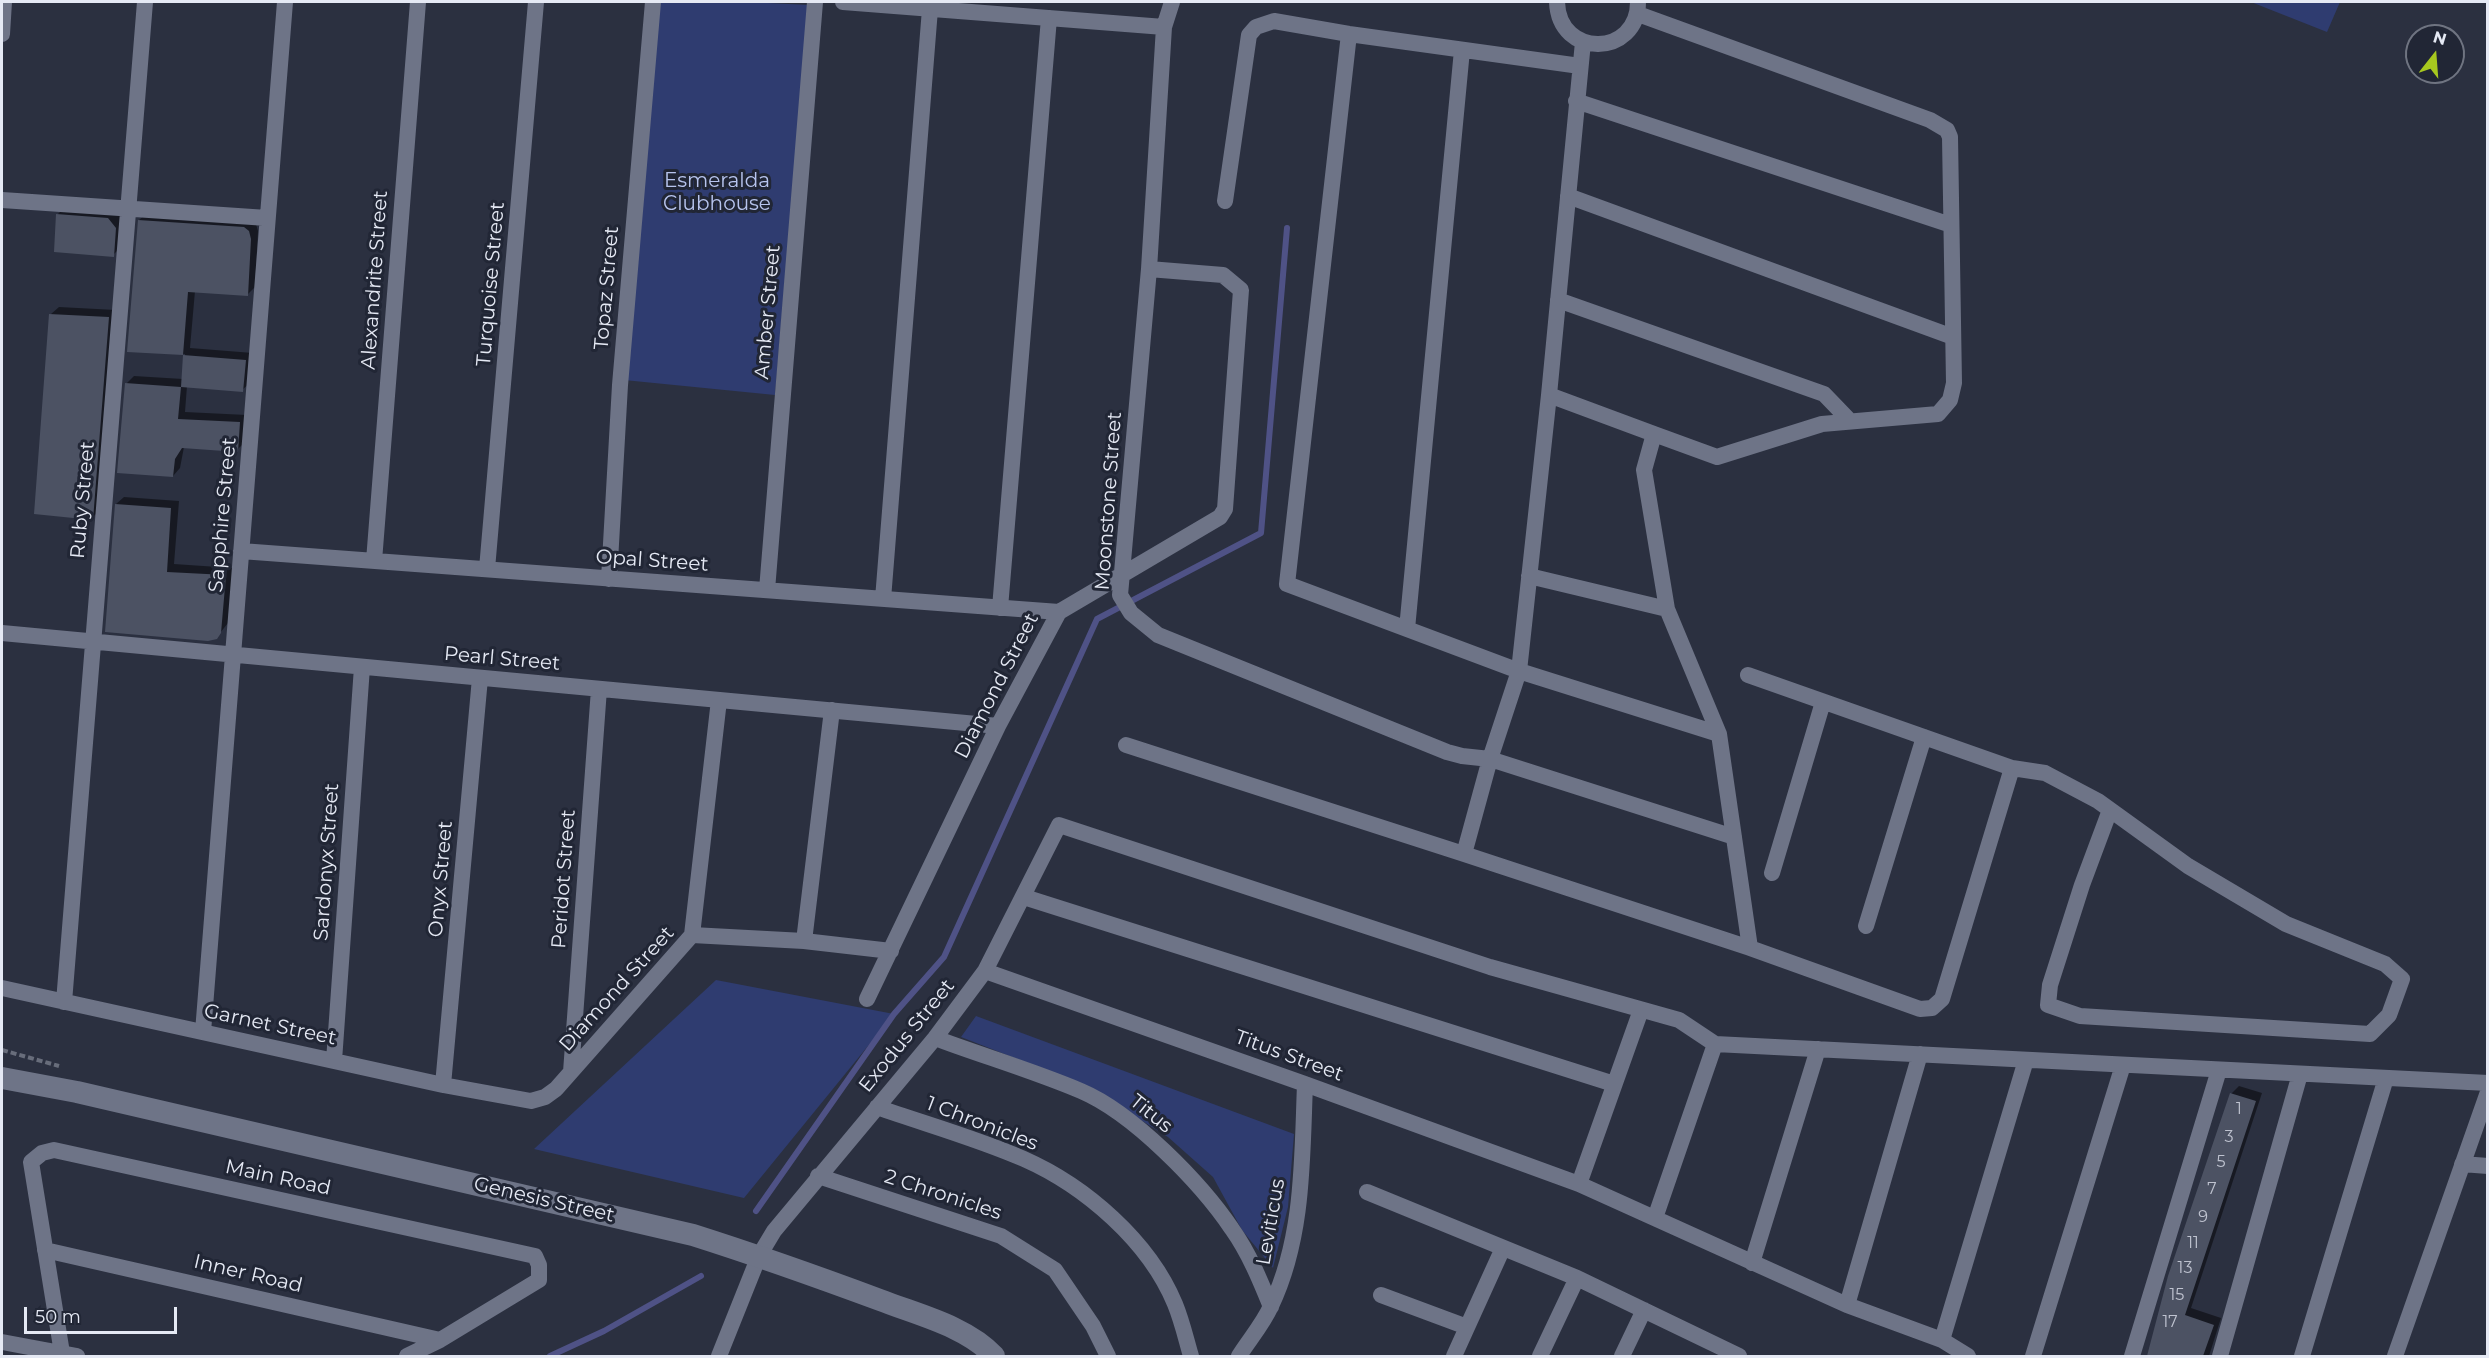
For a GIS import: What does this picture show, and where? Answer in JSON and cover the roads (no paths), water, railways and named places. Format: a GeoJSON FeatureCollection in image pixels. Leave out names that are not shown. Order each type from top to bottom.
{"type":"FeatureCollection","features":[{"type":"Feature","properties":{"kind":"street"},"geometry":{"type":"LineString","coordinates":[[2,34],[4,2]]}},
{"type":"Feature","properties":{"kind":"street","name":"Ruby Street"},"geometry":{"type":"LineString","coordinates":[[64,1002],[145,2]]}},
{"type":"Feature","properties":{"kind":"street","name":"Sapphire Street"},"geometry":{"type":"LineString","coordinates":[[203,1032],[285,2]]}},
{"type":"Feature","properties":{"kind":"street","name":"Alexandrite Street"},"geometry":{"type":"LineString","coordinates":[[374,561],[418,2]]}},
{"type":"Feature","properties":{"kind":"street","name":"Turquoise Street"},"geometry":{"type":"LineString","coordinates":[[487,569],[536,2]]}},
{"type":"Feature","properties":{"kind":"street","name":"Topaz Street"},"geometry":{"type":"LineString","coordinates":[[609,579],[620,385],[653,2]]}},
{"type":"Feature","properties":{"kind":"street","name":"Amber Street"},"geometry":{"type":"LineString","coordinates":[[767,590],[815,2]]}},
{"type":"Feature","properties":{"kind":"street"},"geometry":{"type":"LineString","coordinates":[[843,2],[1164,27]]}},
{"type":"Feature","properties":{"kind":"street","name":"Moonstone Street"},"geometry":{"type":"LineString","coordinates":[[1172,2],[1164,27],[1149,269],[1120,595],[1131,613],[1158,635],[1447,752],[1490,759],[1734,837]]}},
{"type":"Feature","properties":{"kind":"street"},"geometry":{"type":"LineString","coordinates":[[1549,395],[1717,457],[1822,424],[1938,414],[1950,400],[1954,383],[1950,137],[1947,130],[1930,120],[1638,8],[1626,34],[1606,44],[1583,42],[1567,31],[1557,15],[1557,2]]}},
{"type":"Feature","properties":{"kind":"street"},"geometry":{"type":"LineString","coordinates":[[884,599],[930,9]]}},
{"type":"Feature","properties":{"kind":"street"},"geometry":{"type":"LineString","coordinates":[[1000,608],[1049,18]]}},
{"type":"Feature","properties":{"kind":"street"},"geometry":{"type":"LineString","coordinates":[[1225,201],[1249,34],[1256,27],[1274,21],[1348,34],[1580,66]]}},
{"type":"Feature","properties":{"kind":"street"},"geometry":{"type":"LineString","coordinates":[[1348,34],[1287,584],[1519,671],[1719,734]]}},
{"type":"Feature","properties":{"kind":"street"},"geometry":{"type":"LineString","coordinates":[[1464,854],[1490,759],[1519,671],[1549,395],[1583,42]]}},
{"type":"Feature","properties":{"kind":"street"},"geometry":{"type":"LineString","coordinates":[[1407,629],[1462,50]]}},
{"type":"Feature","properties":{"kind":"street"},"geometry":{"type":"LineString","coordinates":[[1576,101],[1951,225]]}},
{"type":"Feature","properties":{"kind":"street"},"geometry":{"type":"LineString","coordinates":[[1568,196],[1953,336]]}},
{"type":"Feature","properties":{"kind":"street"},"geometry":{"type":"LineString","coordinates":[[2,200],[267,218]]}},
{"type":"Feature","properties":{"kind":"street","name":"Diamond Street"},"geometry":{"type":"LineString","coordinates":[[867,999],[998,726],[1059,612],[1220,517],[1225,509],[1241,290],[1223,275],[1149,269]]}},
{"type":"Feature","properties":{"kind":"street"},"geometry":{"type":"LineString","coordinates":[[1558,300],[1824,394],[1850,421]]}},
{"type":"Feature","properties":{"kind":"street"},"geometry":{"type":"LineString","coordinates":[[1654,434],[1644,470],[1667,609],[1719,734],[1750,948]]}},
{"type":"Feature","properties":{"kind":"street","name":"Opal Street"},"geometry":{"type":"LineString","coordinates":[[241,551],[1059,612]]}},
{"type":"Feature","properties":{"kind":"street"},"geometry":{"type":"LineString","coordinates":[[1529,576],[1667,609]]}},
{"type":"Feature","properties":{"kind":"street","name":"Pearl Street"},"geometry":{"type":"LineString","coordinates":[[2,633],[998,726]]}},
{"type":"Feature","properties":{"kind":"street","name":"Sardonyx Street"},"geometry":{"type":"LineString","coordinates":[[334,1061],[362,667]]}},
{"type":"Feature","properties":{"kind":"street"},"geometry":{"type":"LineString","coordinates":[[1748,675],[2012,768],[2045,773],[2098,801],[2188,866],[2286,924],[2385,964],[2402,980],[2390,1015],[2370,1034],[2080,1016],[2048,1005],[2050,985],[2082,885],[2110,810]]}},
{"type":"Feature","properties":{"kind":"street","name":"Onyx Street"},"geometry":{"type":"LineString","coordinates":[[443,1084],[480,678]]}},
{"type":"Feature","properties":{"kind":"street","name":"Peridot Street"},"geometry":{"type":"LineString","coordinates":[[571,1072],[599,689]]}},
{"type":"Feature","properties":{"kind":"street"},"geometry":{"type":"LineString","coordinates":[[692,935],[719,700]]}},
{"type":"Feature","properties":{"kind":"street"},"geometry":{"type":"LineString","coordinates":[[1772,873],[1823,702]]}},
{"type":"Feature","properties":{"kind":"street"},"geometry":{"type":"LineString","coordinates":[[804,941],[832,710]]}},
{"type":"Feature","properties":{"kind":"street"},"geometry":{"type":"LineString","coordinates":[[1866,926],[1924,737]]}},
{"type":"Feature","properties":{"kind":"street"},"geometry":{"type":"LineString","coordinates":[[1126,745],[1750,948],[1920,1010],[1932,1008],[1942,999],[2012,768]]}},
{"type":"Feature","properties":{"kind":"street","name":"Exodus Street"},"geometry":{"type":"LineString","coordinates":[[759,1256],[774,1231],[934,1038],[985,971],[1059,825],[1490,968],[1641,1010]]}},
{"type":"Feature","properties":{"kind":"street"},"geometry":{"type":"LineString","coordinates":[[1024,897],[1614,1084]]}},
{"type":"Feature","properties":{"kind":"street","name":"Diamond Street"},"geometry":{"type":"LineString","coordinates":[[531,1101],[545,1097],[571,1072],[692,935],[804,941],[891,951]]}},
{"type":"Feature","properties":{"kind":"street","name":"Titus Street"},"geometry":{"type":"LineString","coordinates":[[985,971],[1305,1084],[1578,1184],[1847,1305],[1942,1340],[1968,1356]]}},
{"type":"Feature","properties":{"kind":"street","name":"Garnet Street"},"geometry":{"type":"LineString","coordinates":[[2,988],[334,1061],[531,1101]]}},
{"type":"Feature","properties":{"kind":"street"},"geometry":{"type":"LineString","coordinates":[[1578,1184],[1641,1010],[1679,1020],[1715,1044],[2487,1083]]}},
{"type":"Feature","properties":{"kind":"street","name":"Titus"},"geometry":{"type":"LineString","coordinates":[[934,1038],[1083,1092],[1130,1121],[1179,1165],[1232,1229],[1257,1271],[1270,1307]]}},
{"type":"Feature","properties":{"kind":"street"},"geometry":{"type":"LineString","coordinates":[[1656,1218],[1715,1044]]}},
{"type":"Feature","properties":{"kind":"street"},"geometry":{"type":"LineString","coordinates":[[1752,1263],[1818,1049]]}},
{"type":"Feature","properties":{"kind":"street"},"geometry":{"type":"LineString","coordinates":[[1847,1305],[1920,1054]]}},
{"type":"Feature","properties":{"kind":"street"},"geometry":{"type":"LineString","coordinates":[[1942,1340],[2026,1060]]}},
{"type":"Feature","properties":{"kind":"street","name":"Genesis Street"},"geometry":{"type":"LineString","coordinates":[[2,1063],[35,1069],[77,1092]]}},
{"type":"Feature","properties":{"kind":"street"},"geometry":{"type":"LineString","coordinates":[[2033,1356],[2123,1065]]}},
{"type":"Feature","properties":{"kind":"street"},"geometry":{"type":"LineString","coordinates":[[2132,1356],[2219,1070]]}},
{"type":"Feature","properties":{"kind":"street"},"geometry":{"type":"LineString","coordinates":[[2220,1356],[2300,1074]]}},
{"type":"Feature","properties":{"kind":"street","name":"Genesis Street"},"geometry":{"type":"LineString","coordinates":[[2,1078],[77,1092],[693,1235],[759,1256],[947,1325],[983,1344],[994,1356]]}},
{"type":"Feature","properties":{"kind":"street"},"geometry":{"type":"LineString","coordinates":[[2302,1356],[2386,1078]]}},
{"type":"Feature","properties":{"kind":"street","name":"Leviticus"},"geometry":{"type":"LineString","coordinates":[[1239,1356],[1270,1307],[1285,1272],[1300,1202],[1305,1084]]}},
{"type":"Feature","properties":{"kind":"street","name":"Genesis Street"},"geometry":{"type":"LineString","coordinates":[[2,1088],[32,1093],[77,1092]]}},
{"type":"Feature","properties":{"kind":"street"},"geometry":{"type":"LineString","coordinates":[[2395,1356],[2487,1092]]}},
{"type":"Feature","properties":{"kind":"street","name":"1 Chronicles"},"geometry":{"type":"LineString","coordinates":[[877,1107],[1024,1159],[1089,1198],[1139,1244],[1158,1272],[1175,1304],[1191,1356]]}},
{"type":"Feature","properties":{"kind":"street","name":"Main Road"},"geometry":{"type":"LineString","coordinates":[[2,1342],[69,1355],[45,1250],[31,1162],[42,1153],[54,1150],[535,1256],[539,1265],[539,1280],[440,1340],[407,1356]]}},
{"type":"Feature","properties":{"kind":"street"},"geometry":{"type":"LineString","coordinates":[[2462,1164],[2487,1166]]}},
{"type":"Feature","properties":{"kind":"street","name":"2 Chronicles"},"geometry":{"type":"LineString","coordinates":[[818,1176],[1001,1236],[1055,1270],[1093,1326],[1108,1356]]}},
{"type":"Feature","properties":{"kind":"street"},"geometry":{"type":"LineString","coordinates":[[1367,1192],[1577,1278],[1644,1310],[1711,1350],[1739,1356]]}},
{"type":"Feature","properties":{"kind":"street"},"geometry":{"type":"LineString","coordinates":[[1454,1356],[1503,1248]]}},
{"type":"Feature","properties":{"kind":"street","name":"Inner Road"},"geometry":{"type":"LineString","coordinates":[[45,1250],[440,1340]]}},
{"type":"Feature","properties":{"kind":"street"},"geometry":{"type":"LineString","coordinates":[[719,1356],[759,1256]]}},
{"type":"Feature","properties":{"kind":"street"},"geometry":{"type":"LineString","coordinates":[[1540,1356],[1577,1278]]}},
{"type":"Feature","properties":{"kind":"street"},"geometry":{"type":"LineString","coordinates":[[1381,1295],[1467,1328]]}},
{"type":"Feature","properties":{"kind":"street"},"geometry":{"type":"LineString","coordinates":[[1622,1356],[1644,1310]]}},
{"type":"Feature","properties":{"kind":"waterway"},"geometry":{"type":"LineString","coordinates":[[756,1211],[894,1014],[944,957],[1097,619],[1261,533],[1287,228]]}},
{"type":"Feature","properties":{"kind":"waterway"},"geometry":{"type":"LineString","coordinates":[[550,1356],[604,1331],[701,1276]]}},
{"type":"Feature","properties":{"kind":"park label","name":"Esmeralda Clubhouse"},"geometry":{"type":"Point","coordinates":[717,192]}}]}
